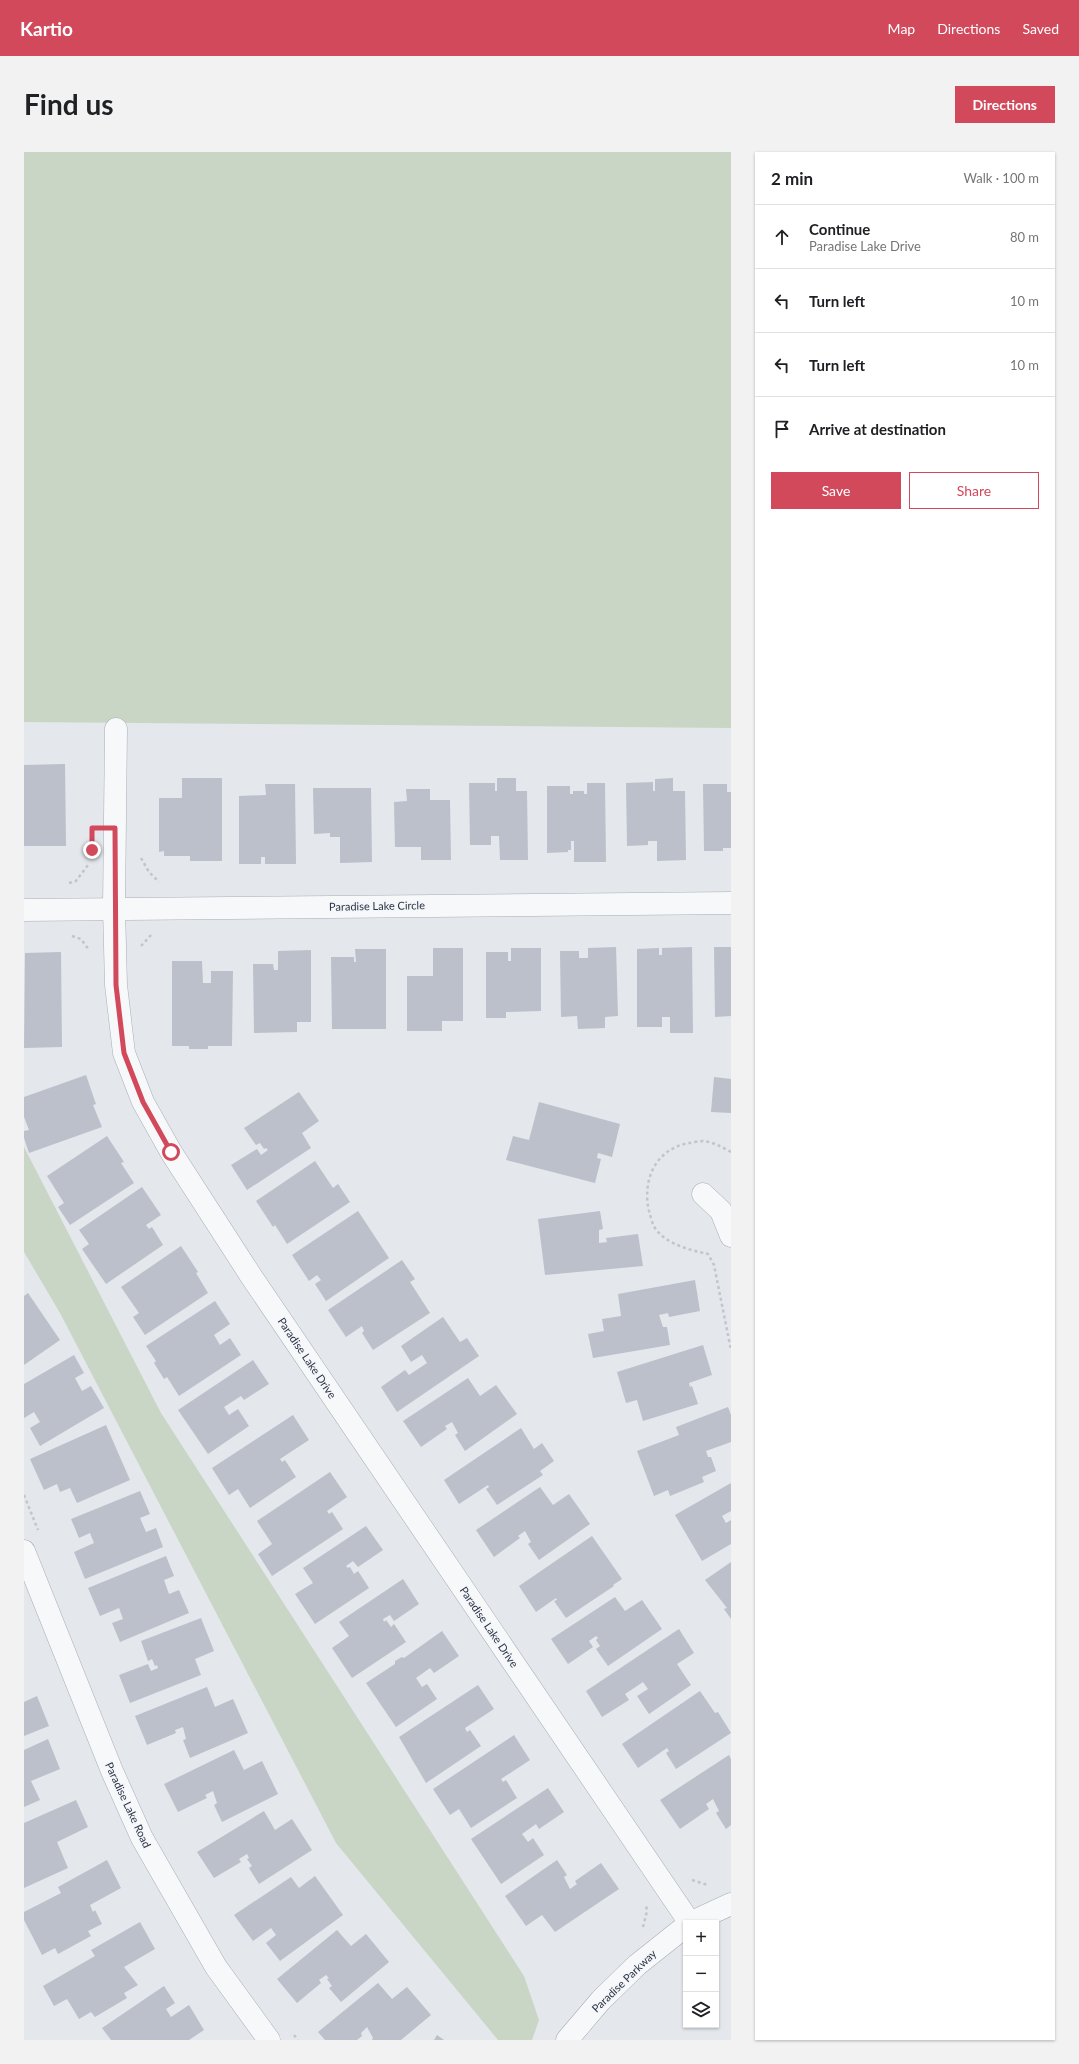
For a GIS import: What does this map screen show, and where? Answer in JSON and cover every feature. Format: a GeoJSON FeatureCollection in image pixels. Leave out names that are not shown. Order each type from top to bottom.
{"type":"FeatureCollection","features":[{"type":"Feature","properties":{"kind":"street","name":"Paradise Lake Drive"},"geometry":{"type":"LineString","coordinates":[[116,729],[114,908],[116,985],[124,1053],[143,1102],[171,1152],[251,1276],[688,1920]]}},
{"type":"Feature","properties":{"kind":"street","name":"Paradise Lake Circle"},"geometry":{"type":"LineString","coordinates":[[24,910],[731,903]]}},
{"type":"Feature","properties":{"kind":"street"},"geometry":{"type":"LineString","coordinates":[[703,1194],[720,1211],[731,1236]]}},
{"type":"Feature","properties":{"kind":"street","name":"Paradise Lake Road"},"geometry":{"type":"LineString","coordinates":[[24,1551],[112,1771],[142,1838],[216,1966],[269,2040]]}},
{"type":"Feature","properties":{"kind":"street"},"geometry":{"type":"LineString","coordinates":[[696,1920],[731,1904]]}},
{"type":"Feature","properties":{"kind":"street","name":"Paradise Parkway"},"geometry":{"type":"LineString","coordinates":[[567,2040],[601,2000],[637,1965],[683,1928]]}},
{"type":"Feature","properties":{"kind":"path"},"geometry":{"type":"LineString","coordinates":[[139,853],[149,872],[158,881],[164,883]]}},
{"type":"Feature","properties":{"kind":"path"},"geometry":{"type":"LineString","coordinates":[[66,884],[76,881],[87,867],[89,861]]}},
{"type":"Feature","properties":{"kind":"path"},"geometry":{"type":"LineString","coordinates":[[139,953],[140,946],[146,938],[152,934]]}},
{"type":"Feature","properties":{"kind":"path"},"geometry":{"type":"LineString","coordinates":[[731,1152],[717,1144],[702,1141],[680,1145],[663,1153],[652,1169],[648,1184],[647,1202],[651,1218],[658,1232],[675,1244],[708,1254],[714,1265],[731,1350]]}},
{"type":"Feature","properties":{"kind":"path"},"geometry":{"type":"LineString","coordinates":[[24,1495],[38,1532]]}},
{"type":"Feature","properties":{"kind":"path"},"geometry":{"type":"LineString","coordinates":[[688,1876],[706,1886],[714,1884]]}},
{"type":"Feature","properties":{"kind":"path"},"geometry":{"type":"LineString","coordinates":[[292,2032],[298,2040]]}},
{"type":"Feature","properties":{"kind":"green space"},"geometry":{"type":"Polygon","coordinates":[[[24,152],[731,152],[731,728],[24,722],[24,152]]]}},
{"type":"Feature","properties":{"kind":"green space"},"geometry":{"type":"Polygon","coordinates":[[[24,1147],[161,1413],[524,1976],[539,2020],[532,2040],[498,2040],[336,1843],[60,1313],[24,1252],[24,1147]]]}},
{"type":"Feature","properties":{"kind":"building"},"geometry":{"type":"Polygon","coordinates":[[[65,764],[66,846],[24,846],[24,765],[65,764]]]}},
{"type":"Feature","properties":{"kind":"building"},"geometry":{"type":"Polygon","coordinates":[[[182,778],[222,778],[222,861],[190,861],[190,856],[164,856],[164,851],[159,852],[159,798],[182,798],[182,778]]]}},
{"type":"Feature","properties":{"kind":"building"},"geometry":{"type":"Polygon","coordinates":[[[497,778],[516,778],[516,791],[527,791],[528,860],[500,860],[499,836],[491,836],[491,845],[470,845],[469,783],[495,783],[495,791],[497,791],[497,778]]]}},
{"type":"Feature","properties":{"kind":"building"},"geometry":{"type":"Polygon","coordinates":[[[673,778],[673,791],[685,791],[686,860],[657,861],[657,841],[648,841],[648,845],[627,846],[626,783],[653,782],[653,791],[655,791],[655,779],[673,778]]]}},
{"type":"Feature","properties":{"kind":"building"},"geometry":{"type":"Polygon","coordinates":[[[587,783],[605,783],[606,862],[574,862],[574,841],[571,841],[571,850],[568,850],[568,852],[547,853],[547,786],[570,786],[570,794],[573,794],[573,791],[584,791],[584,794],[587,794],[587,783]]]}},
{"type":"Feature","properties":{"kind":"building"},"geometry":{"type":"Polygon","coordinates":[[[265,784],[295,784],[296,864],[265,864],[265,857],[261,857],[261,864],[239,864],[239,796],[266,795],[265,784]]]}},
{"type":"Feature","properties":{"kind":"building"},"geometry":{"type":"Polygon","coordinates":[[[703,784],[727,784],[727,792],[731,792],[731,848],[723,848],[723,851],[704,851],[703,784]]]}},
{"type":"Feature","properties":{"kind":"building"},"geometry":{"type":"Polygon","coordinates":[[[313,788],[371,788],[372,862],[340,863],[340,837],[330,837],[330,833],[314,834],[313,788]]]}},
{"type":"Feature","properties":{"kind":"building"},"geometry":{"type":"Polygon","coordinates":[[[406,789],[430,789],[430,800],[450,800],[451,860],[421,860],[421,847],[395,847],[394,802],[407,801],[406,789]]]}},
{"type":"Feature","properties":{"kind":"building"},"geometry":{"type":"Polygon","coordinates":[[[616,947],[618,1016],[605,1017],[605,1028],[578,1029],[577,1016],[561,1017],[560,951],[579,951],[579,958],[588,958],[588,948],[616,947]]]}},
{"type":"Feature","properties":{"kind":"building"},"geometry":{"type":"Polygon","coordinates":[[[692,947],[693,1033],[670,1033],[670,1017],[662,1017],[662,1027],[637,1027],[637,949],[659,948],[659,955],[662,955],[662,948],[692,947]]]}},
{"type":"Feature","properties":{"kind":"building"},"geometry":{"type":"Polygon","coordinates":[[[714,947],[731,947],[731,1016],[715,1017],[714,947]]]}},
{"type":"Feature","properties":{"kind":"building"},"geometry":{"type":"Polygon","coordinates":[[[433,948],[463,948],[463,1021],[442,1021],[442,1031],[407,1031],[407,976],[433,976],[433,948]]]}},
{"type":"Feature","properties":{"kind":"building"},"geometry":{"type":"Polygon","coordinates":[[[511,948],[541,948],[541,1011],[506,1012],[506,1018],[486,1018],[486,952],[508,952],[508,961],[511,961],[511,948]]]}},
{"type":"Feature","properties":{"kind":"building"},"geometry":{"type":"Polygon","coordinates":[[[355,949],[386,949],[386,1029],[332,1029],[331,957],[354,957],[354,962],[356,962],[355,949]]]}},
{"type":"Feature","properties":{"kind":"building"},"geometry":{"type":"Polygon","coordinates":[[[311,950],[311,1022],[297,1022],[297,1032],[254,1033],[253,964],[273,964],[274,970],[278,970],[278,951],[311,950]]]}},
{"type":"Feature","properties":{"kind":"building"},"geometry":{"type":"Polygon","coordinates":[[[61,952],[62,1047],[24,1048],[25,953],[61,952]]]}},
{"type":"Feature","properties":{"kind":"building"},"geometry":{"type":"Polygon","coordinates":[[[172,961],[202,961],[203,983],[211,983],[211,971],[233,971],[232,1046],[208,1046],[208,1049],[189,1049],[189,1046],[172,1046],[172,961]]]}},
{"type":"Feature","properties":{"kind":"building"},"geometry":{"type":"Polygon","coordinates":[[[86,1075],[96,1104],[93,1105],[102,1127],[29,1153],[24,1138],[24,1131],[29,1130],[24,1117],[24,1097],[86,1075]]]}},
{"type":"Feature","properties":{"kind":"building"},"geometry":{"type":"Polygon","coordinates":[[[714,1077],[731,1079],[731,1113],[711,1112],[714,1077]]]}},
{"type":"Feature","properties":{"kind":"building"},"geometry":{"type":"Polygon","coordinates":[[[299,1092],[319,1121],[302,1133],[311,1148],[247,1190],[231,1165],[257,1149],[261,1155],[268,1150],[266,1148],[264,1149],[260,1143],[256,1145],[244,1128],[299,1092]]]}},
{"type":"Feature","properties":{"kind":"building"},"geometry":{"type":"Polygon","coordinates":[[[539,1102],[620,1124],[612,1157],[598,1153],[597,1158],[601,1159],[595,1183],[506,1160],[513,1136],[529,1140],[539,1102]]]}},
{"type":"Feature","properties":{"kind":"building"},"geometry":{"type":"Polygon","coordinates":[[[107,1136],[124,1162],[121,1163],[134,1183],[70,1225],[58,1207],[64,1203],[47,1176],[107,1136]]]}},
{"type":"Feature","properties":{"kind":"building"},"geometry":{"type":"Polygon","coordinates":[[[315,1161],[333,1188],[338,1184],[350,1202],[287,1244],[275,1225],[273,1227],[256,1201],[315,1161]]]}},
{"type":"Feature","properties":{"kind":"building"},"geometry":{"type":"Polygon","coordinates":[[[142,1187],[161,1215],[146,1225],[149,1229],[152,1227],[163,1245],[106,1284],[82,1249],[89,1244],[79,1230],[142,1187]]]}},
{"type":"Feature","properties":{"kind":"building"},"geometry":{"type":"Polygon","coordinates":[[[358,1211],[389,1258],[326,1301],[315,1284],[321,1280],[317,1275],[309,1281],[292,1255],[358,1211]]]}},
{"type":"Feature","properties":{"kind":"building"},"geometry":{"type":"Polygon","coordinates":[[[600,1211],[603,1229],[599,1230],[599,1243],[607,1242],[606,1238],[638,1234],[643,1266],[545,1275],[538,1219],[600,1211]]]}},
{"type":"Feature","properties":{"kind":"building"},"geometry":{"type":"Polygon","coordinates":[[[181,1246],[198,1272],[196,1273],[208,1293],[145,1335],[133,1317],[139,1313],[121,1287],[181,1246]]]}},
{"type":"Feature","properties":{"kind":"building"},"geometry":{"type":"Polygon","coordinates":[[[402,1260],[415,1279],[410,1282],[430,1313],[373,1350],[362,1333],[364,1331],[362,1326],[346,1337],[328,1310],[402,1260]]]}},
{"type":"Feature","properties":{"kind":"building"},"geometry":{"type":"Polygon","coordinates":[[[695,1280],[700,1311],[669,1317],[668,1313],[659,1315],[663,1327],[667,1327],[670,1345],[593,1358],[588,1334],[604,1331],[602,1319],[621,1316],[618,1294],[695,1280]]]}},
{"type":"Feature","properties":{"kind":"building"},"geometry":{"type":"Polygon","coordinates":[[[28,1293],[60,1340],[24,1365],[24,1296],[28,1293]]]}},
{"type":"Feature","properties":{"kind":"building"},"geometry":{"type":"Polygon","coordinates":[[[215,1301],[230,1324],[214,1335],[220,1345],[230,1338],[241,1355],[179,1396],[167,1377],[164,1379],[154,1363],[156,1361],[146,1346],[215,1301]]]}},
{"type":"Feature","properties":{"kind":"building"},"geometry":{"type":"Polygon","coordinates":[[[443,1317],[460,1342],[467,1338],[479,1356],[397,1412],[381,1387],[405,1370],[409,1375],[427,1363],[422,1355],[411,1362],[401,1346],[443,1317]]]}},
{"type":"Feature","properties":{"kind":"building"},"geometry":{"type":"Polygon","coordinates":[[[703,1345],[712,1375],[689,1383],[690,1387],[692,1386],[698,1404],[643,1421],[637,1400],[626,1403],[617,1372],[703,1345]]]}},
{"type":"Feature","properties":{"kind":"building"},"geometry":{"type":"Polygon","coordinates":[[[74,1355],[84,1373],[75,1378],[82,1391],[91,1386],[104,1408],[40,1446],[30,1428],[40,1422],[34,1412],[24,1418],[24,1384],[74,1355]]]}},
{"type":"Feature","properties":{"kind":"building"},"geometry":{"type":"Polygon","coordinates":[[[253,1360],[269,1384],[244,1400],[241,1396],[224,1407],[229,1415],[238,1409],[249,1426],[208,1454],[178,1410],[253,1360]]]}},
{"type":"Feature","properties":{"kind":"building"},"geometry":{"type":"Polygon","coordinates":[[[468,1378],[480,1396],[496,1385],[517,1414],[465,1451],[455,1435],[458,1433],[452,1422],[445,1426],[447,1429],[421,1447],[403,1421],[468,1378]]]}},
{"type":"Feature","properties":{"kind":"building"},"geometry":{"type":"Polygon","coordinates":[[[728,1407],[731,1415],[731,1442],[706,1451],[708,1457],[711,1457],[716,1471],[702,1477],[704,1482],[670,1496],[668,1490],[654,1496],[637,1451],[679,1435],[676,1427],[728,1407]]]}},
{"type":"Feature","properties":{"kind":"building"},"geometry":{"type":"Polygon","coordinates":[[[293,1415],[309,1440],[280,1459],[282,1462],[285,1460],[296,1477],[250,1508],[238,1489],[229,1495],[212,1468],[293,1415]]]}},
{"type":"Feature","properties":{"kind":"building"},"geometry":{"type":"Polygon","coordinates":[[[106,1425],[130,1480],[77,1503],[70,1488],[60,1492],[57,1484],[44,1490],[30,1459],[106,1425]]]}},
{"type":"Feature","properties":{"kind":"building"},"geometry":{"type":"Polygon","coordinates":[[[521,1428],[534,1449],[542,1443],[554,1461],[540,1471],[543,1475],[497,1505],[486,1489],[489,1487],[488,1485],[459,1504],[444,1480],[521,1428]]]}},
{"type":"Feature","properties":{"kind":"building"},"geometry":{"type":"Polygon","coordinates":[[[330,1472],[347,1497],[327,1511],[329,1514],[332,1512],[343,1529],[272,1576],[258,1554],[272,1544],[257,1521],[330,1472]]]}},
{"type":"Feature","properties":{"kind":"building"},"geometry":{"type":"Polygon","coordinates":[[[731,1483],[731,1511],[722,1516],[726,1523],[731,1520],[731,1544],[702,1561],[675,1515],[731,1483]]]}},
{"type":"Feature","properties":{"kind":"building"},"geometry":{"type":"Polygon","coordinates":[[[540,1487],[553,1505],[569,1494],[590,1524],[539,1560],[528,1544],[531,1542],[525,1531],[518,1536],[520,1538],[494,1557],[476,1530],[540,1487]]]}},
{"type":"Feature","properties":{"kind":"building"},"geometry":{"type":"Polygon","coordinates":[[[140,1491],[150,1514],[140,1518],[146,1532],[156,1528],[163,1547],[85,1579],[74,1552],[94,1543],[90,1533],[79,1538],[71,1519],[140,1491]]]}},
{"type":"Feature","properties":{"kind":"building"},"geometry":{"type":"Polygon","coordinates":[[[366,1526],[383,1550],[358,1567],[353,1561],[346,1566],[348,1568],[350,1567],[354,1574],[358,1571],[369,1588],[315,1624],[295,1594],[313,1583],[303,1568],[366,1526]]]}},
{"type":"Feature","properties":{"kind":"building"},"geometry":{"type":"Polygon","coordinates":[[[592,1536],[622,1579],[566,1618],[554,1601],[557,1600],[556,1598],[536,1612],[519,1586],[592,1536]]]}},
{"type":"Feature","properties":{"kind":"building"},"geometry":{"type":"Polygon","coordinates":[[[166,1556],[174,1576],[164,1580],[169,1594],[179,1590],[189,1613],[120,1642],[112,1623],[123,1619],[119,1608],[100,1616],[88,1588],[166,1556]]]}},
{"type":"Feature","properties":{"kind":"building"},"geometry":{"type":"Polygon","coordinates":[[[731,1562],[731,1619],[724,1609],[727,1608],[705,1580],[731,1562]]]}},
{"type":"Feature","properties":{"kind":"building"},"geometry":{"type":"Polygon","coordinates":[[[403,1579],[419,1604],[394,1621],[390,1615],[383,1619],[384,1622],[386,1620],[391,1627],[394,1624],[406,1642],[352,1678],[332,1648],[349,1636],[339,1622],[403,1579]]]}},
{"type":"Feature","properties":{"kind":"building"},"geometry":{"type":"Polygon","coordinates":[[[615,1597],[625,1611],[642,1600],[662,1629],[608,1666],[596,1649],[600,1646],[596,1640],[598,1638],[596,1636],[589,1641],[593,1647],[568,1664],[551,1639],[615,1597]]]}},
{"type":"Feature","properties":{"kind":"building"},"geometry":{"type":"Polygon","coordinates":[[[201,1618],[214,1651],[195,1659],[201,1675],[130,1703],[119,1675],[148,1664],[151,1671],[158,1668],[157,1665],[155,1666],[152,1659],[148,1661],[141,1641],[201,1618]]]}},
{"type":"Feature","properties":{"kind":"building"},"geometry":{"type":"Polygon","coordinates":[[[679,1629],[694,1653],[677,1664],[691,1685],[649,1714],[637,1696],[648,1689],[643,1682],[625,1694],[629,1700],[602,1717],[586,1691],[679,1629]]]}},
{"type":"Feature","properties":{"kind":"building"},"geometry":{"type":"Polygon","coordinates":[[[442,1631],[459,1656],[434,1673],[430,1668],[416,1678],[422,1687],[427,1684],[437,1699],[396,1727],[366,1683],[395,1664],[395,1661],[402,1657],[404,1658],[442,1631]]]}},
{"type":"Feature","properties":{"kind":"building"},"geometry":{"type":"Polygon","coordinates":[[[478,1685],[494,1709],[465,1728],[467,1732],[470,1730],[481,1746],[426,1783],[399,1737],[478,1685]]]}},
{"type":"Feature","properties":{"kind":"building"},"geometry":{"type":"Polygon","coordinates":[[[207,1687],[215,1707],[233,1699],[248,1733],[190,1758],[183,1740],[186,1739],[183,1727],[175,1730],[176,1733],[147,1745],[135,1716],[207,1687]]]}},
{"type":"Feature","properties":{"kind":"building"},"geometry":{"type":"Polygon","coordinates":[[[700,1691],[715,1713],[718,1712],[731,1733],[676,1769],[666,1753],[669,1751],[667,1748],[638,1768],[622,1744],[700,1691]]]}},
{"type":"Feature","properties":{"kind":"building"},"geometry":{"type":"Polygon","coordinates":[[[37,1696],[49,1726],[24,1736],[24,1702],[37,1696]]]}},
{"type":"Feature","properties":{"kind":"building"},"geometry":{"type":"Polygon","coordinates":[[[514,1735],[530,1760],[501,1779],[503,1782],[506,1780],[517,1798],[471,1828],[459,1809],[450,1815],[433,1789],[514,1735]]]}},
{"type":"Feature","properties":{"kind":"building"},"geometry":{"type":"Polygon","coordinates":[[[48,1739],[60,1769],[31,1781],[40,1800],[24,1807],[24,1750],[48,1739]]]}},
{"type":"Feature","properties":{"kind":"building"},"geometry":{"type":"Polygon","coordinates":[[[234,1750],[244,1770],[262,1761],[278,1794],[222,1822],[214,1805],[217,1803],[213,1791],[205,1795],[207,1798],[178,1812],[164,1784],[234,1750]]]}},
{"type":"Feature","properties":{"kind":"building"},"geometry":{"type":"Polygon","coordinates":[[[729,1755],[731,1759],[731,1825],[726,1829],[716,1813],[719,1811],[713,1799],[706,1804],[709,1809],[680,1829],[660,1800],[729,1755]]]}},
{"type":"Feature","properties":{"kind":"building"},"geometry":{"type":"Polygon","coordinates":[[[548,1788],[564,1812],[539,1829],[536,1824],[522,1834],[528,1842],[533,1838],[544,1855],[501,1884],[471,1839],[548,1788]]]}},
{"type":"Feature","properties":{"kind":"building"},"geometry":{"type":"Polygon","coordinates":[[[76,1800],[88,1827],[57,1842],[68,1868],[24,1888],[24,1823],[76,1800]]]}},
{"type":"Feature","properties":{"kind":"building"},"geometry":{"type":"Polygon","coordinates":[[[264,1811],[275,1830],[292,1819],[312,1850],[259,1884],[249,1868],[252,1866],[247,1859],[249,1858],[247,1854],[239,1859],[241,1862],[214,1878],[197,1852],[264,1811]]]}},
{"type":"Feature","properties":{"kind":"building"},"geometry":{"type":"Polygon","coordinates":[[[107,1860],[121,1888],[90,1905],[93,1912],[95,1910],[102,1924],[88,1931],[91,1936],[58,1954],[55,1948],[42,1955],[24,1920],[24,1912],[61,1893],[58,1887],[107,1860]]]}},
{"type":"Feature","properties":{"kind":"building"},"geometry":{"type":"Polygon","coordinates":[[[557,1860],[567,1875],[564,1877],[570,1889],[577,1884],[575,1881],[601,1863],[619,1889],[555,1932],[542,1915],[526,1926],[505,1896],[557,1860]]]}},
{"type":"Feature","properties":{"kind":"building"},"geometry":{"type":"Polygon","coordinates":[[[315,1876],[343,1915],[280,1961],[266,1943],[276,1935],[271,1928],[253,1941],[234,1915],[291,1877],[299,1888],[315,1876]]]}},
{"type":"Feature","properties":{"kind":"building"},"geometry":{"type":"Polygon","coordinates":[[[140,1922],[155,1949],[124,1967],[138,1985],[124,1993],[127,1998],[95,2017],[91,2012],[79,2019],[67,1999],[54,2006],[43,1986],[95,1956],[91,1950],[140,1922]]]}},
{"type":"Feature","properties":{"kind":"building"},"geometry":{"type":"Polygon","coordinates":[[[337,1930],[351,1946],[366,1934],[389,1962],[341,2002],[329,1988],[332,1986],[326,1975],[319,1980],[321,1983],[297,2003],[277,1979],[337,1930]]]}},
{"type":"Feature","properties":{"kind":"building"},"geometry":{"type":"Polygon","coordinates":[[[378,1983],[392,1999],[407,1987],[431,2015],[401,2040],[372,2040],[373,2038],[367,2027],[361,2033],[362,2036],[357,2040],[325,2040],[318,2032],[378,1983]]]}},
{"type":"Feature","properties":{"kind":"building"},"geometry":{"type":"Polygon","coordinates":[[[164,1986],[175,2003],[166,2009],[171,2017],[189,2005],[204,2030],[189,2040],[111,2040],[102,2028],[164,1986]]]}},
{"type":"Feature","properties":{"kind":"building"},"geometry":{"type":"Polygon","coordinates":[[[437,2035],[444,2040],[434,2040],[437,2035]]]}},
{"type":"Feature","properties":{"kind":"route"},"geometry":{"type":"LineString","coordinates":[[92,850],[92,828],[115,828],[114,908],[116,985],[124,1053],[143,1102],[171,1152]]}}]}
